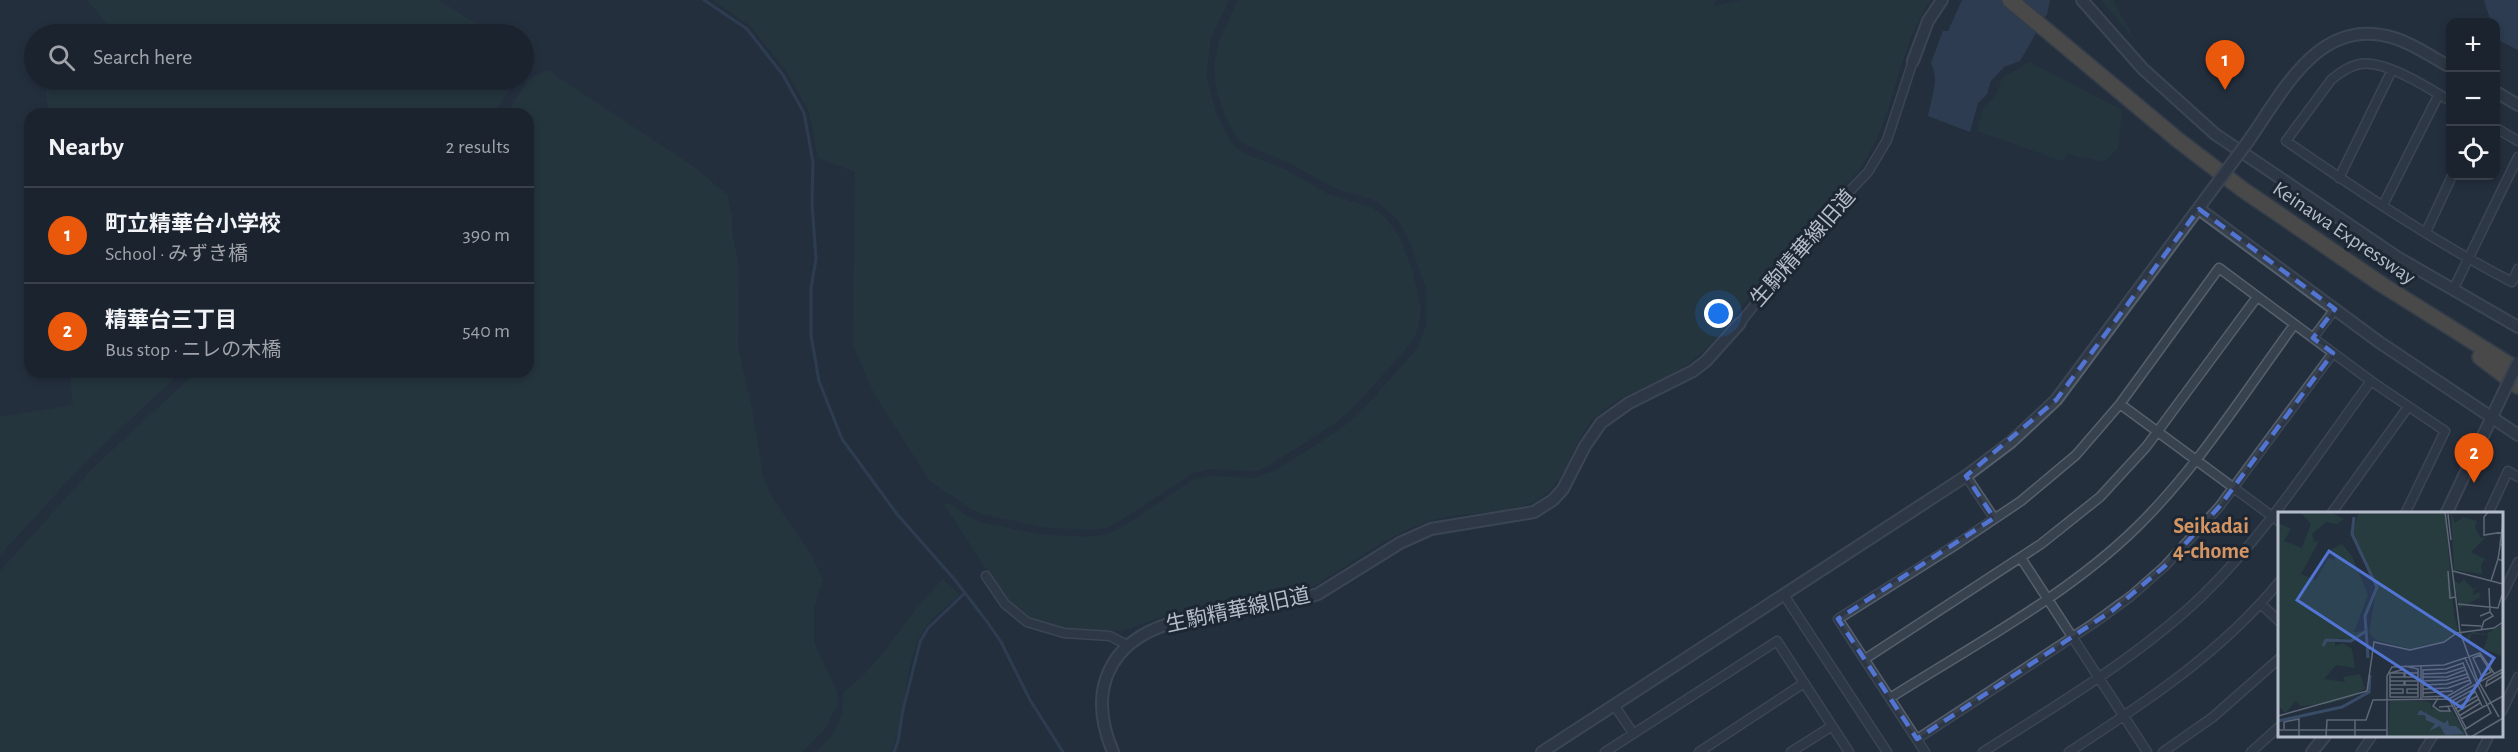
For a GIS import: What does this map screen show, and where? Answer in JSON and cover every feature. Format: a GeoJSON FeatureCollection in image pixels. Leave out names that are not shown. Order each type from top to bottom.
{"type":"FeatureCollection","features":[{"type":"Feature","properties":{"kind":"highway","name":"Keinawa Expressway"},"geometry":{"type":"LineString","coordinates":[[2010,0],[2178,140],[2242,189],[2381,284],[2518,370]]}},
{"type":"Feature","properties":{"kind":"highway","name":"Keinawa Expressway"},"geometry":{"type":"LineString","coordinates":[[2155,119],[2433,311],[2518,362]]}},
{"type":"Feature","properties":{"kind":"highway"},"geometry":{"type":"LineString","coordinates":[[2381,284],[2518,386]]}},
{"type":"Feature","properties":{"kind":"street","name":"生駒精華線旧道"},"geometry":{"type":"LineString","coordinates":[[1113,752],[1105,729],[1102,692],[1104,680],[1111,666],[1127,645],[1154,628],[1172,622],[1318,594],[1400,543],[1431,529],[1534,512],[1553,500],[1563,489],[1585,446],[1601,423],[1629,403],[1693,371],[1706,361],[1740,323],[1824,218],[1868,172],[1887,140],[1928,21],[1942,0]]}},
{"type":"Feature","properties":{"kind":"street"},"geometry":{"type":"LineString","coordinates":[[2082,0],[2143,69],[2215,134],[2397,257],[2518,327]]}},
{"type":"Feature","properties":{"kind":"street"},"geometry":{"type":"LineString","coordinates":[[1542,752],[1966,476],[2011,442],[2056,400],[2199,209],[2304,63],[2322,48],[2343,38],[2367,34],[2387,36],[2414,46],[2446,64]]}},
{"type":"Feature","properties":{"kind":"street"},"geometry":{"type":"LineString","coordinates":[[2446,98],[2392,70],[2361,64],[2339,73],[2331,80],[2286,141],[2339,178],[2469,260],[2512,282],[2518,269]]}},
{"type":"Feature","properties":{"kind":"street"},"geometry":{"type":"LineString","coordinates":[[2339,178],[2392,70]]}},
{"type":"Feature","properties":{"kind":"street"},"geometry":{"type":"LineString","coordinates":[[2383,205],[2439,94]]}},
{"type":"Feature","properties":{"kind":"street"},"geometry":{"type":"LineString","coordinates":[[2500,95],[2518,105]]}},
{"type":"Feature","properties":{"kind":"street"},"geometry":{"type":"LineString","coordinates":[[2500,131],[2518,141]]}},
{"type":"Feature","properties":{"kind":"street"},"geometry":{"type":"LineString","coordinates":[[2453,290],[2518,157]]}},
{"type":"Feature","properties":{"kind":"street"},"geometry":{"type":"LineString","coordinates":[[2426,232],[2450,180]]}},
{"type":"Feature","properties":{"kind":"street"},"geometry":{"type":"LineString","coordinates":[[2199,209],[2335,309],[2518,435]]}},
{"type":"Feature","properties":{"kind":"street"},"geometry":{"type":"LineString","coordinates":[[1925,752],[1838,619],[1994,518],[2039,487],[2063,466],[2094,437],[2120,404],[2219,268],[2332,353],[2445,431],[2405,512]]}},
{"type":"Feature","properties":{"kind":"street"},"geometry":{"type":"LineString","coordinates":[[1865,659],[2021,558],[2100,497],[2131,464],[2157,431],[2257,297]]}},
{"type":"Feature","properties":{"kind":"street"},"geometry":{"type":"LineString","coordinates":[[2313,338],[2335,309]]}},
{"type":"Feature","properties":{"kind":"street"},"geometry":{"type":"LineString","coordinates":[[1890,698],[2048,598],[2097,562],[2136,528],[2196,460],[2294,325]]}},
{"type":"Feature","properties":{"kind":"street"},"geometry":{"type":"LineString","coordinates":[[1917,739],[2073,637],[2131,596],[2165,566],[2196,534],[2332,353]]}},
{"type":"Feature","properties":{"kind":"street"},"geometry":{"type":"LineString","coordinates":[[2446,512],[2518,362]]}},
{"type":"Feature","properties":{"kind":"street"},"geometry":{"type":"LineString","coordinates":[[2281,512],[2371,381]]}},
{"type":"Feature","properties":{"kind":"street"},"geometry":{"type":"LineString","coordinates":[[1983,752],[2149,642],[2187,610],[2276,519],[2120,404]]}},
{"type":"Feature","properties":{"kind":"street"},"geometry":{"type":"LineString","coordinates":[[2332,512],[2408,407]]}},
{"type":"Feature","properties":{"kind":"street"},"geometry":{"type":"LineString","coordinates":[[2488,512],[2508,471],[2518,477]]}},
{"type":"Feature","properties":{"kind":"street"},"geometry":{"type":"LineString","coordinates":[[1966,476],[1994,518]]}},
{"type":"Feature","properties":{"kind":"street"},"geometry":{"type":"LineString","coordinates":[[2021,558],[2147,752]]}},
{"type":"Feature","properties":{"kind":"street"},"geometry":{"type":"LineString","coordinates":[[2503,594],[2518,562]]}},
{"type":"Feature","properties":{"kind":"street"},"geometry":{"type":"LineString","coordinates":[[986,576],[1005,604],[1028,622],[1064,633],[1110,636],[1127,645]]}},
{"type":"Feature","properties":{"kind":"street"},"geometry":{"type":"LineString","coordinates":[[2069,752],[2184,674],[2226,639],[2278,583]]}},
{"type":"Feature","properties":{"kind":"street"},"geometry":{"type":"LineString","coordinates":[[1784,595],[1887,752]]}},
{"type":"Feature","properties":{"kind":"street"},"geometry":{"type":"LineString","coordinates":[[2261,604],[2278,620]]}},
{"type":"Feature","properties":{"kind":"street"},"geometry":{"type":"LineString","coordinates":[[1605,752],[1777,641],[1849,752]]}},
{"type":"Feature","properties":{"kind":"street"},"geometry":{"type":"LineString","coordinates":[[2163,752],[2228,705],[2278,660]]}},
{"type":"Feature","properties":{"kind":"street"},"geometry":{"type":"LineString","coordinates":[[2503,709],[2518,677]]}},
{"type":"Feature","properties":{"kind":"street"},"geometry":{"type":"LineString","coordinates":[[1699,752],[1804,683]]}},
{"type":"Feature","properties":{"kind":"street"},"geometry":{"type":"LineString","coordinates":[[1614,705],[1633,733]]}},
{"type":"Feature","properties":{"kind":"street"},"geometry":{"type":"LineString","coordinates":[[1791,752],[1832,726]]}},
{"type":"Feature","properties":{"kind":"street"},"geometry":{"type":"LineString","coordinates":[[2251,752],[2278,728]]}},
{"type":"Feature","properties":{"kind":"street"},"geometry":{"type":"LineString","coordinates":[[2312,752],[2323,737]]}},
{"type":"Feature","properties":{"kind":"street"},"geometry":{"type":"LineString","coordinates":[[2361,752],[2371,737]]}},
{"type":"Feature","properties":{"kind":"street"},"geometry":{"type":"LineString","coordinates":[[2422,752],[2432,737]]}},
{"type":"Feature","properties":{"kind":"street"},"geometry":{"type":"LineString","coordinates":[[2481,752],[2488,737]]}},
{"type":"Feature","properties":{"kind":"highlighted area"},"geometry":{"type":"Polygon","coordinates":[[[2199,209],[2335,309],[2313,338],[2333,353],[2219,507],[2165,566],[2113,610],[1917,739],[1838,619],[1994,518],[1966,476],[2056,400],[2199,209]]]}},
{"type":"Feature","properties":{"kind":"green space"},"geometry":{"type":"Polygon","coordinates":[[[87,0],[439,0],[476,24],[107,24],[87,0]]]}},
{"type":"Feature","properties":{"kind":"green space"},"geometry":{"type":"Polygon","coordinates":[[[713,0],[1229,0],[1211,38],[1206,75],[1216,113],[1232,144],[1245,154],[1287,170],[1328,194],[1373,208],[1386,218],[1400,238],[1413,272],[1421,310],[1418,330],[1410,344],[1353,408],[1334,424],[1268,466],[1256,471],[1212,469],[1193,473],[1106,528],[1088,530],[1041,527],[983,514],[971,509],[930,481],[876,397],[853,346],[855,172],[818,158],[809,111],[787,72],[750,26],[713,0]]]}},
{"type":"Feature","properties":{"kind":"green space"},"geometry":{"type":"Polygon","coordinates":[[[1238,0],[1717,0],[1713,6],[1742,0],[1931,0],[1910,40],[1882,127],[1861,167],[1817,212],[1707,348],[1677,371],[1608,407],[1589,424],[1558,481],[1539,499],[1501,511],[1456,515],[1429,521],[1384,542],[1314,586],[1303,590],[1170,614],[1122,631],[1062,629],[1026,616],[1007,601],[944,504],[950,503],[967,516],[980,522],[1038,534],[1087,537],[1107,534],[1121,528],[1194,479],[1211,476],[1255,478],[1277,470],[1339,430],[1359,414],[1417,349],[1427,323],[1427,291],[1407,235],[1397,219],[1376,201],[1332,187],[1290,163],[1249,146],[1238,139],[1232,129],[1223,111],[1216,86],[1214,65],[1219,41],[1238,0]]]}},
{"type":"Feature","properties":{"kind":"green space"},"geometry":{"type":"Polygon","coordinates":[[[2101,0],[2113,0],[2135,40],[2101,0]]]}},
{"type":"Feature","properties":{"kind":"green space"},"geometry":{"type":"Polygon","coordinates":[[[2029,62],[2122,110],[2118,148],[2104,162],[2068,154],[2062,161],[1977,131],[1982,110],[1996,95],[2002,78],[2029,62]]]}},
{"type":"Feature","properties":{"kind":"green space"},"geometry":{"type":"Polygon","coordinates":[[[547,70],[693,166],[729,196],[732,232],[739,266],[738,348],[752,409],[763,476],[771,496],[812,556],[823,580],[814,607],[814,642],[837,692],[837,705],[825,729],[802,752],[0,752],[0,571],[94,467],[190,378],[534,378],[534,108],[510,108],[522,90],[534,90],[534,77],[547,70]]]}},
{"type":"Feature","properties":{"kind":"green space"},"geometry":{"type":"Polygon","coordinates":[[[46,90],[509,90],[497,108],[47,108],[46,90]]]}},
{"type":"Feature","properties":{"kind":"green space"},"geometry":{"type":"Polygon","coordinates":[[[71,378],[175,378],[87,460],[0,555],[0,417],[73,405],[71,378]]]}},
{"type":"Feature","properties":{"kind":"green space"},"geometry":{"type":"Polygon","coordinates":[[[943,579],[960,595],[930,621],[917,644],[908,674],[900,724],[891,752],[815,752],[828,740],[837,726],[842,711],[843,693],[871,667],[943,579]]]}},
{"type":"Feature","properties":{"kind":"water"},"geometry":{"type":"Polygon","coordinates":[[[1962,0],[2050,0],[2047,14],[2020,61],[2004,67],[1991,81],[1987,94],[1978,103],[1970,132],[1928,116],[1935,82],[1931,63],[1943,31],[1948,31],[1962,0]]]}},
{"type":"Feature","properties":{"kind":"water"},"geometry":{"type":"Polygon","coordinates":[[[2484,0],[2518,0],[2518,50],[2500,41],[2500,18],[2490,18],[2484,0]]]}},
{"type":"Feature","properties":{"kind":"waterway"},"geometry":{"type":"LineString","coordinates":[[704,0],[747,29],[783,75],[804,113],[813,162],[812,203],[816,259],[811,288],[811,335],[819,381],[842,439],[897,514],[955,580],[988,623],[1001,642],[1030,700],[1063,752]]}},
{"type":"Feature","properties":{"kind":"waterway"},"geometry":{"type":"LineString","coordinates":[[894,752],[920,642],[928,628],[965,593]]}},
{"type":"Feature","properties":{"kind":"place","name":"町立精華台小学校"},"geometry":{"type":"Point","coordinates":[2225,90]}},
{"type":"Feature","properties":{"kind":"place","name":"精華台三丁目"},"geometry":{"type":"Point","coordinates":[2474,483]}},
{"type":"Feature","properties":{"kind":"district","name":"Seikadai 4-chome"},"geometry":{"type":"Point","coordinates":[2211,538]}}]}
